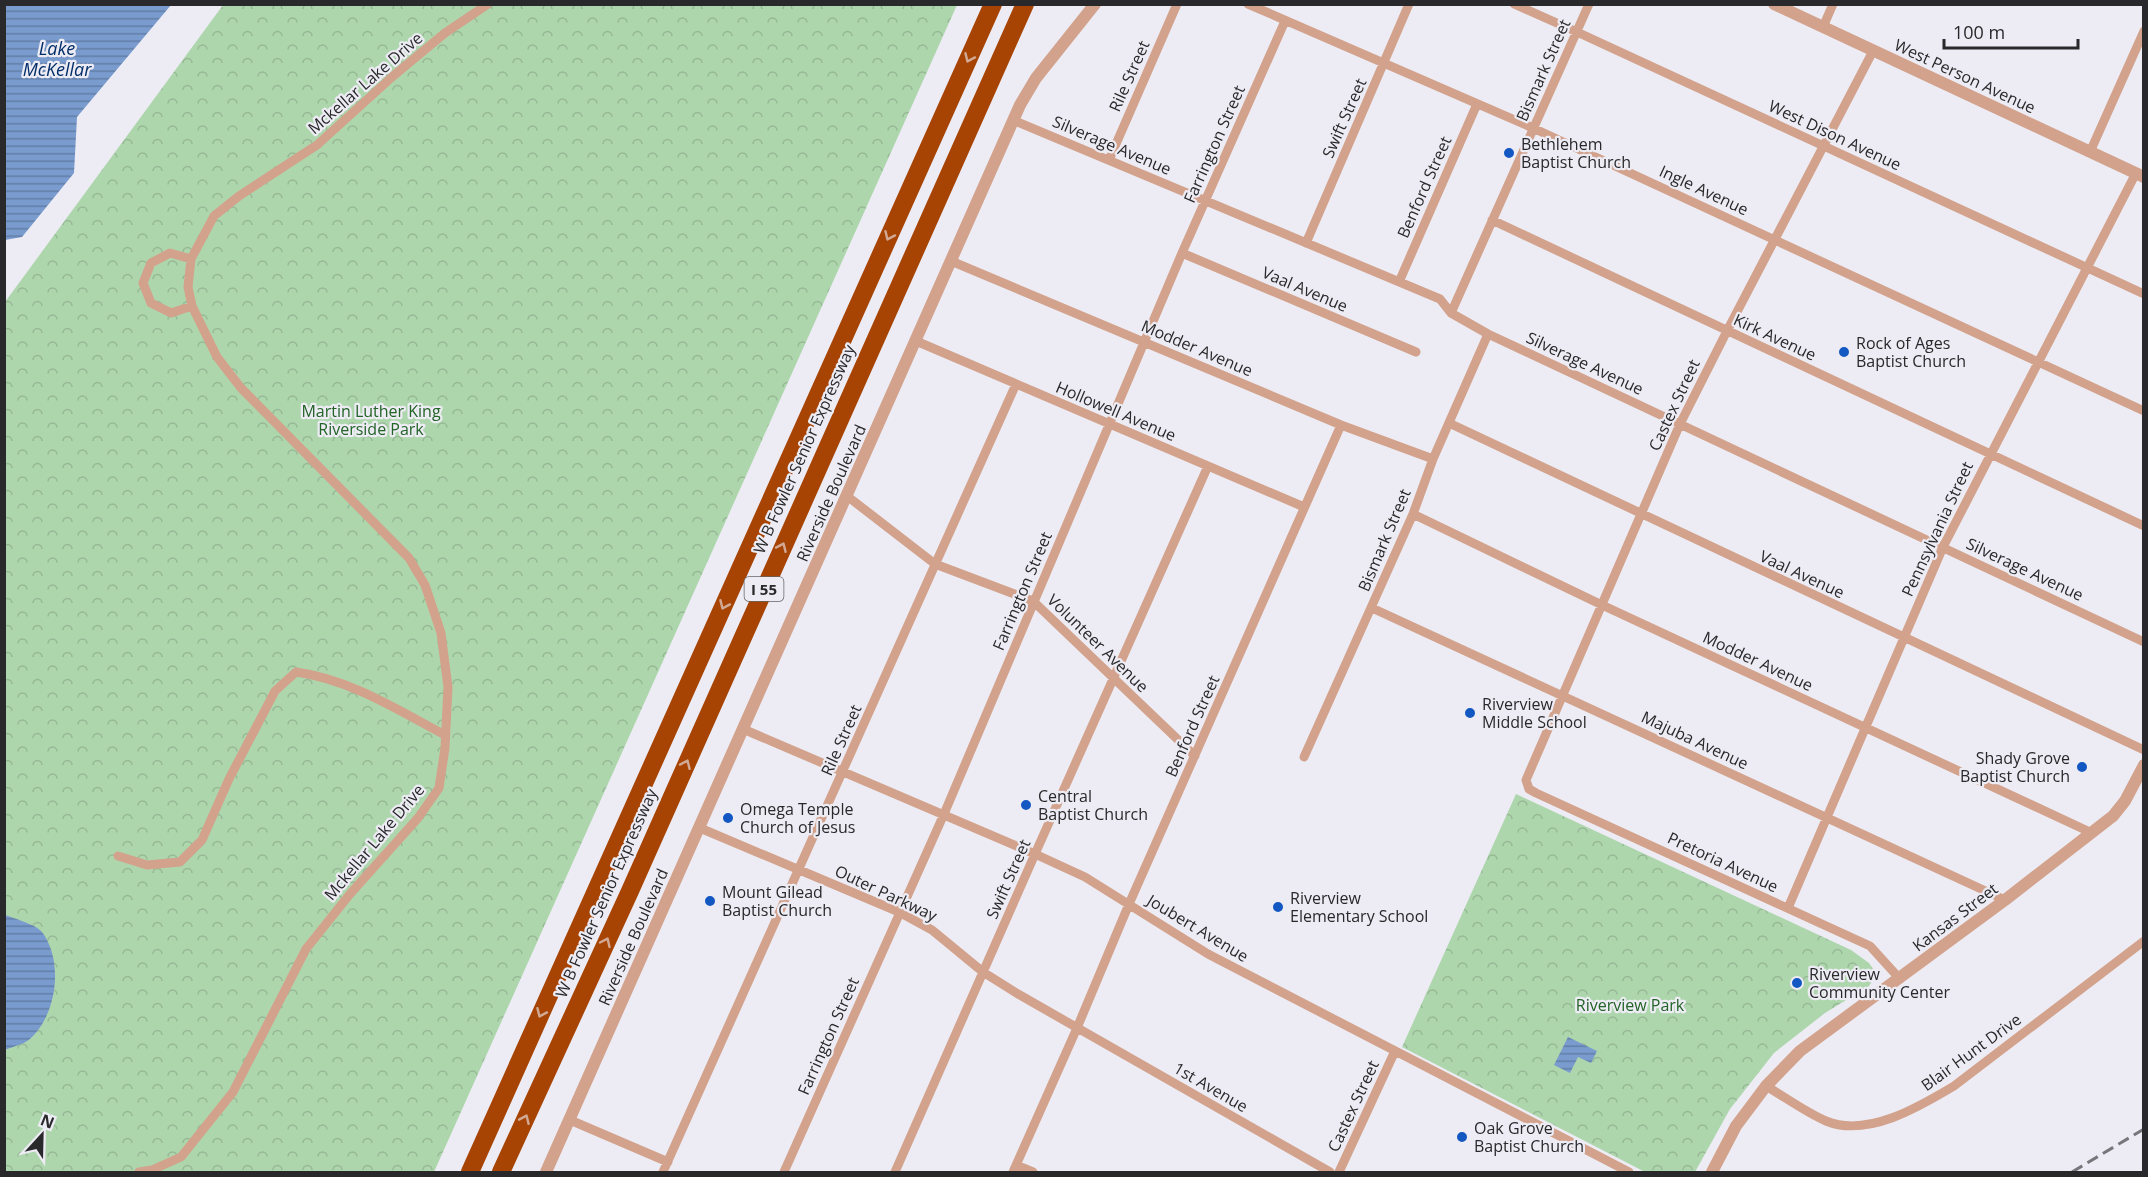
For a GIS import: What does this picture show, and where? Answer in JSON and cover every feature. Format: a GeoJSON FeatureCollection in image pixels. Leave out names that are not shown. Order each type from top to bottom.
{"type":"FeatureCollection","features":[{"type":"Feature","properties":{"kind":"highway","name":"W B Fowler Senior Expressway"},"geometry":{"type":"LineString","coordinates":[[470,1173],[993,4]]}},
{"type":"Feature","properties":{"kind":"highway","name":"W B Fowler Senior Expressway"},"geometry":{"type":"LineString","coordinates":[[501,1173],[635,880],[1025,4]]}},
{"type":"Feature","properties":{"kind":"street","name":"Mckellar Lake Drive"},"geometry":{"type":"LineString","coordinates":[[139,1173],[152,1170],[181,1157],[233,1092],[306,949],[350,894],[418,818],[439,788],[448,687],[441,633],[425,585],[409,558],[241,388],[218,357],[192,306],[188,287],[191,259],[214,216],[239,196],[317,145],[445,33],[488,4]]}},
{"type":"Feature","properties":{"kind":"street","name":"Riverside Boulevard"},"geometry":{"type":"LineString","coordinates":[[546,1173],[1013,120],[1036,78],[1095,4]]}},
{"type":"Feature","properties":{"kind":"street","name":"Rile Street"},"geometry":{"type":"LineString","coordinates":[[1108,160],[1178,4]]}},
{"type":"Feature","properties":{"kind":"street","name":"Ingle Avenue"},"geometry":{"type":"LineString","coordinates":[[1248,4],[1533,128],[2144,411]]}},
{"type":"Feature","properties":{"kind":"street","name":"Swift Street"},"geometry":{"type":"LineString","coordinates":[[1306,243],[1409,4]]}},
{"type":"Feature","properties":{"kind":"street","name":"West Dison Avenue"},"geometry":{"type":"LineString","coordinates":[[1514,4],[2144,294]]}},
{"type":"Feature","properties":{"kind":"street","name":"Bismark Street"},"geometry":{"type":"LineString","coordinates":[[1451,313],[1589,4]]}},
{"type":"Feature","properties":{"kind":"street","name":"West Person Avenue"},"geometry":{"type":"LineString","coordinates":[[1774,4],[2140,175]]}},
{"type":"Feature","properties":{"kind":"street"},"geometry":{"type":"LineString","coordinates":[[1823,27],[1833,4]]}},
{"type":"Feature","properties":{"kind":"street","name":"Farrington Street"},"geometry":{"type":"LineString","coordinates":[[784,1173],[944,814],[1182,253],[1285,21]]}},
{"type":"Feature","properties":{"kind":"street"},"geometry":{"type":"LineString","coordinates":[[2090,152],[2144,31]]}},
{"type":"Feature","properties":{"kind":"street","name":"Castex Street"},"geometry":{"type":"LineString","coordinates":[[1527,783],[1527,777],[1680,424],[1726,331],[1873,51]]}},
{"type":"Feature","properties":{"kind":"street","name":"Benford Street"},"geometry":{"type":"LineString","coordinates":[[1399,282],[1477,104]]}},
{"type":"Feature","properties":{"kind":"street","name":"Silverage Avenue"},"geometry":{"type":"LineString","coordinates":[[1013,120],[1440,299],[1451,313],[1488,334],[2144,642]]}},
{"type":"Feature","properties":{"kind":"street","name":"Pennsylvania Street"},"geometry":{"type":"LineString","coordinates":[[1788,908],[1943,548],[2086,268],[2140,175]]}},
{"type":"Feature","properties":{"kind":"street","name":"Kirk Avenue"},"geometry":{"type":"LineString","coordinates":[[1492,220],[2144,526]]}},
{"type":"Feature","properties":{"kind":"street"},"geometry":{"type":"LineString","coordinates":[[191,259],[170,253],[151,263],[143,283],[151,303],[171,313],[192,306]]}},
{"type":"Feature","properties":{"kind":"street","name":"Vaal Avenue"},"geometry":{"type":"LineString","coordinates":[[1182,253],[1416,352]]}},
{"type":"Feature","properties":{"kind":"street","name":"Modder Avenue"},"geometry":{"type":"LineString","coordinates":[[951,261],[1341,425],[1433,459]]}},
{"type":"Feature","properties":{"kind":"street","name":"Bismark Street"},"geometry":{"type":"LineString","coordinates":[[1304,757],[1413,514],[1433,459],[1488,334]]}},
{"type":"Feature","properties":{"kind":"street","name":"Hollowell Avenue"},"geometry":{"type":"LineString","coordinates":[[916,341],[1304,507]]}},
{"type":"Feature","properties":{"kind":"street","name":"Rile Street"},"geometry":{"type":"LineString","coordinates":[[663,1173],[1016,384]]}},
{"type":"Feature","properties":{"kind":"street","name":"Vaal Avenue"},"geometry":{"type":"LineString","coordinates":[[1449,423],[1640,515],[2144,750]]}},
{"type":"Feature","properties":{"kind":"street","name":"Benford Street"},"geometry":{"type":"LineString","coordinates":[[1014,1169],[1341,425]]}},
{"type":"Feature","properties":{"kind":"street","name":"Swift Street"},"geometry":{"type":"LineString","coordinates":[[895,1173],[1208,466]]}},
{"type":"Feature","properties":{"kind":"street","name":"Volunteer Avenue"},"geometry":{"type":"LineString","coordinates":[[847,496],[935,564],[1033,602],[1195,756]]}},
{"type":"Feature","properties":{"kind":"street","name":"Modder Avenue"},"geometry":{"type":"LineString","coordinates":[[1413,514],[1602,605],[2092,833]]}},
{"type":"Feature","properties":{"kind":"street","name":"Majuba Avenue"},"geometry":{"type":"LineString","coordinates":[[1372,608],[2005,900]]}},
{"type":"Feature","properties":{"kind":"street"},"geometry":{"type":"LineString","coordinates":[[118,856],[147,865],[180,862],[202,840],[229,779],[275,691],[296,672],[318,675],[370,695],[445,735]]}},
{"type":"Feature","properties":{"kind":"street","name":"Joubert Avenue"},"geometry":{"type":"LineString","coordinates":[[743,729],[944,814],[1085,877],[1208,954],[1629,1173]]}},
{"type":"Feature","properties":{"kind":"street","name":"Kansas Street"},"geometry":{"type":"LineString","coordinates":[[1712,1173],[1736,1126],[1766,1086],[1800,1051],[1833,1025],[1900,979],[2113,816],[2125,801],[2144,765]]}},
{"type":"Feature","properties":{"kind":"street","name":"Pretoria Avenue"},"geometry":{"type":"LineString","coordinates":[[1527,783],[1529,789],[1536,793],[1870,946],[1900,979]]}},
{"type":"Feature","properties":{"kind":"street","name":"Outer Parkway"},"geometry":{"type":"LineString","coordinates":[[700,828],[899,912],[932,930],[983,972],[1077,1028]]}},
{"type":"Feature","properties":{"kind":"street","name":"Blair Hunt Drive"},"geometry":{"type":"LineString","coordinates":[[1766,1086],[1826,1121],[1846,1127],[1874,1124],[1924,1104],[1954,1086],[2144,941]]}},
{"type":"Feature","properties":{"kind":"street","name":"1st Avenue"},"geometry":{"type":"LineString","coordinates":[[1077,1028],[1330,1173]]}},
{"type":"Feature","properties":{"kind":"street","name":"Castex Street"},"geometry":{"type":"LineString","coordinates":[[1339,1173],[1395,1051]]}},
{"type":"Feature","properties":{"kind":"street"},"geometry":{"type":"LineString","coordinates":[[570,1120],[668,1162]]}},
{"type":"Feature","properties":{"kind":"street"},"geometry":{"type":"LineString","coordinates":[[1014,1169],[1033,1173]]}},
{"type":"Feature","properties":{"kind":"green space","name":"Martin Luther King Riverside Park"},"geometry":{"type":"Polygon","coordinates":[[[223,5],[957,5],[434,1172],[5,1172],[5,302],[223,5]]]}},
{"type":"Feature","properties":{"kind":"green space","name":"Riverview Park"},"geometry":{"type":"Polygon","coordinates":[[[1516,794],[1851,950],[1869,963],[1877,974],[1869,986],[1825,1013],[1774,1053],[1730,1109],[1695,1172],[1645,1172],[1402,1047],[1516,794]]]}},
{"type":"Feature","properties":{"kind":"water","name":"Lake McKellar"},"geometry":{"type":"Polygon","coordinates":[[[4,5],[171,5],[77,117],[74,173],[22,237],[5,240],[4,5]]]}},
{"type":"Feature","properties":{"kind":"water"},"geometry":{"type":"Polygon","coordinates":[[[5,915],[30,924],[42,932],[49,944],[55,972],[51,1002],[39,1029],[27,1041],[5,1050],[5,915]]]}},
{"type":"Feature","properties":{"kind":"water"},"geometry":{"type":"Polygon","coordinates":[[[1568,1037],[1597,1051],[1591,1063],[1578,1057],[1570,1073],[1554,1065],[1568,1037]]]}},
{"type":"Feature","properties":{"kind":"railway"},"geometry":{"type":"LineString","coordinates":[[2072,1172],[2144,1129]]}},
{"type":"Feature","properties":{"kind":"place","name":"Bethlehem Baptist Church"},"geometry":{"type":"Point","coordinates":[1509,153]}},
{"type":"Feature","properties":{"kind":"place","name":"Rock of Ages Baptist Church"},"geometry":{"type":"Point","coordinates":[1844,352]}},
{"type":"Feature","properties":{"kind":"place","name":"Riverview Middle School"},"geometry":{"type":"Point","coordinates":[1470,713]}},
{"type":"Feature","properties":{"kind":"place","name":"Shady Grove Baptist Church"},"geometry":{"type":"Point","coordinates":[2082,767]}},
{"type":"Feature","properties":{"kind":"place","name":"Central Baptist Church"},"geometry":{"type":"Point","coordinates":[1026,805]}},
{"type":"Feature","properties":{"kind":"place","name":"Omega Temple Church of Jesus"},"geometry":{"type":"Point","coordinates":[728,818]}},
{"type":"Feature","properties":{"kind":"place","name":"Mount Gilead Baptist Church"},"geometry":{"type":"Point","coordinates":[710,901]}},
{"type":"Feature","properties":{"kind":"place","name":"Riverview Elementary School"},"geometry":{"type":"Point","coordinates":[1278,907]}},
{"type":"Feature","properties":{"kind":"place","name":"Riverview Community Center"},"geometry":{"type":"Point","coordinates":[1797,983]}},
{"type":"Feature","properties":{"kind":"place","name":"Oak Grove Baptist Church"},"geometry":{"type":"Point","coordinates":[1462,1137]}}]}
